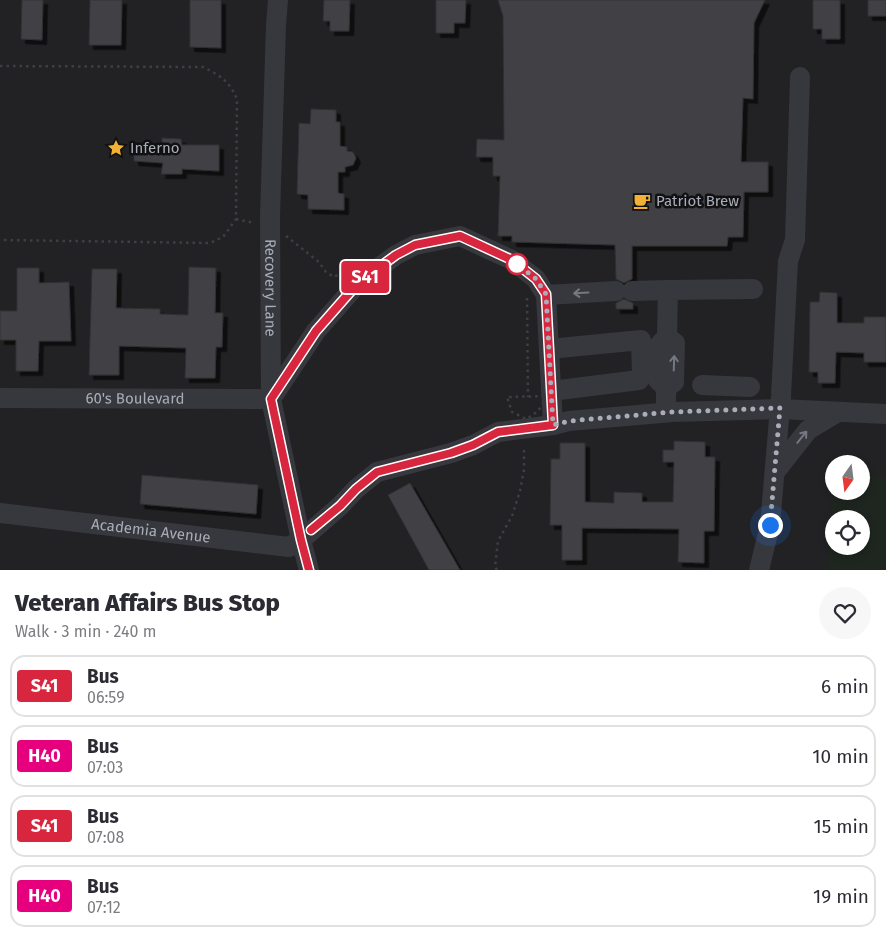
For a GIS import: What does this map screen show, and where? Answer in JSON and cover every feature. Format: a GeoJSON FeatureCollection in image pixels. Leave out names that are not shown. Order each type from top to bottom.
{"type":"FeatureCollection","features":[{"type":"Feature","properties":{"kind":"lane","name":"Recovery Lane"},"geometry":{"type":"LineString","coordinates":[[278,0],[270,228],[271,399],[309,570]]}},
{"type":"Feature","properties":{"kind":"lane"},"geometry":{"type":"LineString","coordinates":[[759,570],[770,525],[780,408],[788,261],[795,240],[800,77]]}},
{"type":"Feature","properties":{"kind":"lane"},"geometry":{"type":"LineString","coordinates":[[271,399],[316,331],[359,282],[396,255],[415,245],[460,236],[512,260],[536,279],[546,294],[553,425]]}},
{"type":"Feature","properties":{"kind":"lane"},"geometry":{"type":"LineString","coordinates":[[546,294],[706,288],[753,289]]}},
{"type":"Feature","properties":{"kind":"lane"},"geometry":{"type":"LineString","coordinates":[[666,412],[666,388],[674,382],[675,344],[667,337],[668,290]]}},
{"type":"Feature","properties":{"kind":"lane"},"geometry":{"type":"LineString","coordinates":[[549,349],[641,340],[642,374],[639,380],[551,391]]}},
{"type":"Feature","properties":{"kind":"lane"},"geometry":{"type":"LineString","coordinates":[[702,385],[750,387]]}},
{"type":"Feature","properties":{"kind":"lane","name":"60's Boulevard"},"geometry":{"type":"LineString","coordinates":[[0,398],[271,399]]}},
{"type":"Feature","properties":{"kind":"lane"},"geometry":{"type":"LineString","coordinates":[[301,540],[377,472],[451,453],[473,445],[498,432],[553,425],[569,421],[666,412],[780,408],[886,414]]}},
{"type":"Feature","properties":{"kind":"lane"},"geometry":{"type":"LineString","coordinates":[[775,472],[808,430],[838,412]]}},
{"type":"Feature","properties":{"kind":"lane","name":"Academia Avenue"},"geometry":{"type":"LineString","coordinates":[[0,513],[288,547],[301,540]]}},
{"type":"Feature","properties":{"kind":"path"},"geometry":{"type":"LineString","coordinates":[[0,66],[203,67],[219,75],[232,87],[238,99],[236,218],[223,237],[210,243],[0,240]]}},
{"type":"Feature","properties":{"kind":"path"},"geometry":{"type":"LineString","coordinates":[[236,218],[281,232],[309,253],[326,272],[334,277],[349,269]]}},
{"type":"Feature","properties":{"kind":"path"},"geometry":{"type":"LineString","coordinates":[[527,291],[528,397]]}},
{"type":"Feature","properties":{"kind":"path"},"geometry":{"type":"LineString","coordinates":[[546,396],[542,406],[536,413],[526,419],[512,412],[507,397],[528,397],[546,396]]}},
{"type":"Feature","properties":{"kind":"path"},"geometry":{"type":"LineString","coordinates":[[497,570],[495,566],[498,541],[512,516],[520,491],[524,470],[524,440]]}},
{"type":"Feature","properties":{"kind":"shaded area"},"geometry":{"type":"Polygon","coordinates":[[[0,0],[886,0],[886,570],[0,570],[0,0]]]}},
{"type":"Feature","properties":{"kind":"shaded area"},"geometry":{"type":"Polygon","coordinates":[[[886,475],[886,570],[827,570],[828,555],[870,555],[870,510],[832,510],[832,500],[870,500],[870,476],[886,475]]]}},
{"type":"Feature","properties":{"kind":"building"},"geometry":{"type":"Polygon","coordinates":[[[22,0],[43,0],[42,40],[21,39],[22,0]]]}},
{"type":"Feature","properties":{"kind":"building"},"geometry":{"type":"Polygon","coordinates":[[[90,0],[122,0],[121,45],[89,45],[90,0]]]}},
{"type":"Feature","properties":{"kind":"building"},"geometry":{"type":"Polygon","coordinates":[[[190,0],[221,0],[221,48],[190,47],[190,0]]]}},
{"type":"Feature","properties":{"kind":"building"},"geometry":{"type":"Polygon","coordinates":[[[324,0],[350,0],[349,31],[330,31],[330,21],[323,21],[324,0]]]}},
{"type":"Feature","properties":{"kind":"building"},"geometry":{"type":"Polygon","coordinates":[[[436,0],[466,0],[465,23],[454,23],[454,33],[436,33],[436,0]]]}},
{"type":"Feature","properties":{"kind":"building"},"geometry":{"type":"Polygon","coordinates":[[[498,0],[765,0],[754,23],[753,99],[743,98],[741,162],[768,162],[768,192],[744,192],[743,237],[728,237],[727,246],[632,246],[632,279],[624,283],[616,279],[615,245],[512,242],[512,236],[498,236],[500,176],[493,176],[493,157],[476,157],[477,139],[504,140],[503,16],[498,0]]]}},
{"type":"Feature","properties":{"kind":"building"},"geometry":{"type":"Polygon","coordinates":[[[813,0],[840,0],[840,39],[822,39],[822,29],[813,29],[813,0]]]}},
{"type":"Feature","properties":{"kind":"building"},"geometry":{"type":"Polygon","coordinates":[[[868,0],[886,0],[886,16],[868,16],[868,0]]]}},
{"type":"Feature","properties":{"kind":"building"},"geometry":{"type":"Polygon","coordinates":[[[311,109],[336,110],[336,122],[340,122],[340,146],[347,147],[347,151],[353,152],[356,158],[353,165],[345,167],[345,172],[338,172],[338,193],[344,194],[344,210],[308,209],[308,195],[297,194],[299,123],[310,124],[311,109]]]}},
{"type":"Feature","properties":{"kind":"building"},"geometry":{"type":"Polygon","coordinates":[[[162,138],[181,139],[182,145],[219,145],[219,171],[182,169],[182,174],[161,174],[163,163],[134,161],[134,151],[162,152],[162,138]]]}},
{"type":"Feature","properties":{"kind":"building"},"geometry":{"type":"Polygon","coordinates":[[[189,267],[216,268],[215,313],[223,313],[222,347],[216,347],[215,378],[185,378],[186,348],[119,346],[119,375],[89,375],[92,269],[117,269],[116,308],[160,309],[160,314],[188,315],[189,267]]]}},
{"type":"Feature","properties":{"kind":"building"},"geometry":{"type":"Polygon","coordinates":[[[17,268],[39,268],[39,283],[69,282],[71,341],[39,341],[38,371],[16,371],[16,340],[0,340],[0,311],[17,311],[17,268]]]}},
{"type":"Feature","properties":{"kind":"building"},"geometry":{"type":"Polygon","coordinates":[[[820,292],[837,293],[837,323],[864,323],[864,317],[886,317],[886,362],[864,362],[864,353],[836,352],[835,383],[818,383],[818,372],[809,372],[810,302],[819,302],[820,292]]]}},
{"type":"Feature","properties":{"kind":"building"},"geometry":{"type":"Polygon","coordinates":[[[624,299],[633,303],[633,309],[616,309],[616,303],[624,299]]]}},
{"type":"Feature","properties":{"kind":"building"},"geometry":{"type":"Polygon","coordinates":[[[674,441],[705,442],[705,457],[715,457],[714,531],[704,531],[704,563],[678,562],[679,529],[582,528],[582,560],[562,560],[562,525],[550,525],[551,459],[560,459],[560,443],[585,443],[585,502],[614,503],[614,492],[642,493],[642,502],[673,502],[674,462],[663,462],[663,450],[674,450],[674,441]]]}},
{"type":"Feature","properties":{"kind":"building"},"geometry":{"type":"Polygon","coordinates":[[[142,475],[258,485],[256,514],[140,504],[142,475]]]}},
{"type":"Feature","properties":{"kind":"building"},"geometry":{"type":"Polygon","coordinates":[[[410,483],[460,570],[429,570],[388,495],[410,483]]]}},
{"type":"Feature","properties":{"kind":"bus line","name":"S41"},"geometry":{"type":"LineString","coordinates":[[309,570],[271,399],[316,331],[359,282],[396,255],[415,245],[460,236],[512,260],[536,279],[546,294],[553,425],[498,432],[473,445],[451,453],[377,472],[311,530]]}},
{"type":"Feature","properties":{"kind":"place","name":"Inferno"},"geometry":{"type":"Point","coordinates":[116,148]}},
{"type":"Feature","properties":{"kind":"place","name":"Patriot Brew"},"geometry":{"type":"Point","coordinates":[642,201]}},
{"type":"Feature","properties":{"kind":"route"},"geometry":{"type":"LineString","coordinates":[[517,264],[512,260],[536,279],[546,294],[553,425],[569,421],[672,412],[780,408],[770,525]]}}]}
